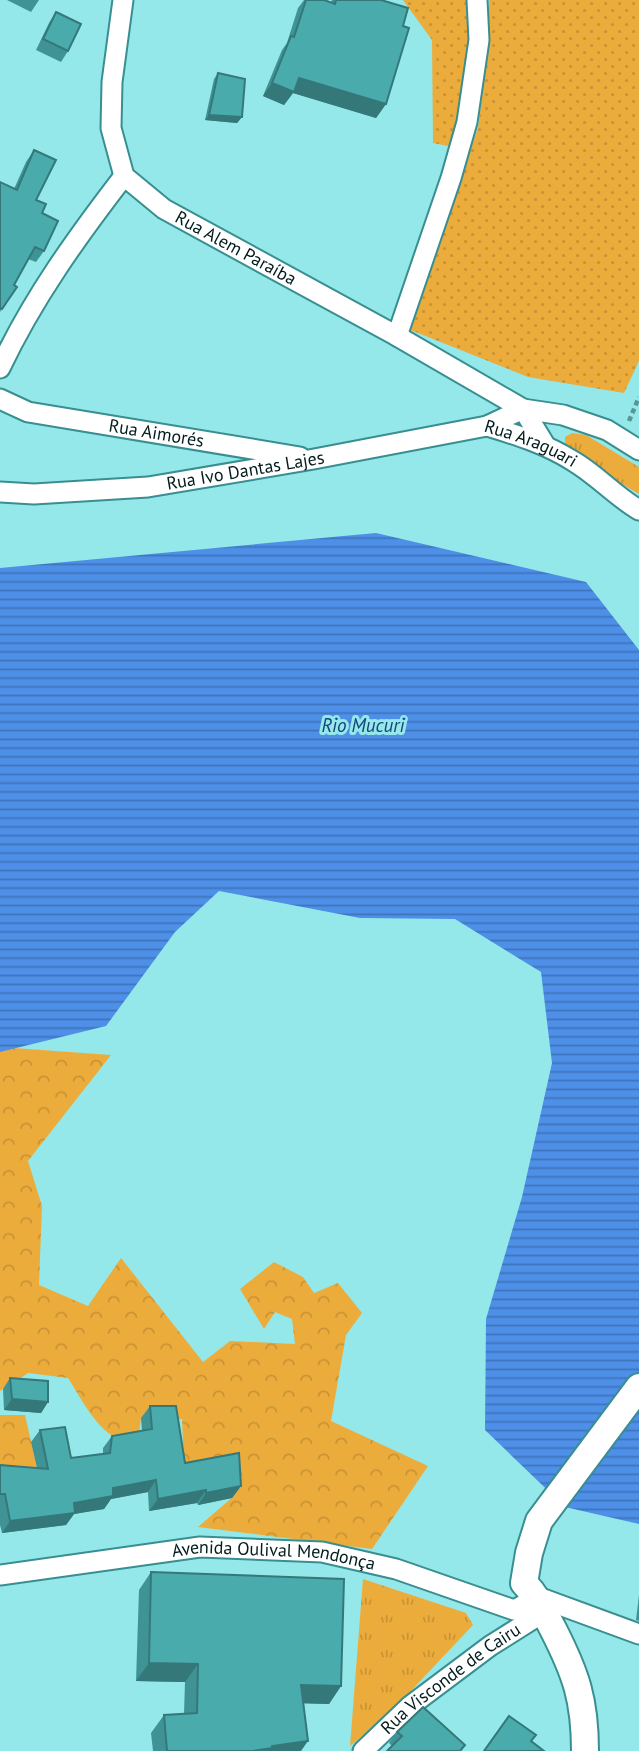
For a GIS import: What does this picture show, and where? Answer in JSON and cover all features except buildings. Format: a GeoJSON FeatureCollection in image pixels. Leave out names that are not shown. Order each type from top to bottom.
{"type":"FeatureCollection","features":[{"type":"Feature","properties":{"kind":"street"},"geometry":{"type":"LineString","coordinates":[[0,368],[21,324],[65,253],[124,176],[111,128],[112,82],[123,0]]}},
{"type":"Feature","properties":{"kind":"street"},"geometry":{"type":"LineString","coordinates":[[397,335],[452,178],[467,122],[479,40],[477,0]]}},
{"type":"Feature","properties":{"kind":"street","name":"Rua Alem Paraíba"},"geometry":{"type":"LineString","coordinates":[[124,176],[164,209],[397,335],[523,408],[545,445]]}},
{"type":"Feature","properties":{"kind":"street","name":"Rua Aimorés"},"geometry":{"type":"LineString","coordinates":[[0,399],[28,412],[314,459]]}},
{"type":"Feature","properties":{"kind":"street","name":"Rua Araguari"},"geometry":{"type":"LineString","coordinates":[[487,426],[523,408],[563,415],[607,430],[639,450]]}},
{"type":"Feature","properties":{"kind":"street","name":"Rua Araguari"},"geometry":{"type":"LineString","coordinates":[[487,426],[545,445],[576,462],[626,502],[639,509]]}},
{"type":"Feature","properties":{"kind":"street","name":"Rua Ivo Dantas Lajes"},"geometry":{"type":"LineString","coordinates":[[0,492],[34,494],[148,487],[487,426]]}},
{"type":"Feature","properties":{"kind":"street"},"geometry":{"type":"LineString","coordinates":[[585,1751],[582,1700],[573,1668],[541,1604],[524,1583],[529,1553],[539,1521],[639,1387]]}},
{"type":"Feature","properties":{"kind":"street","name":"Avenida Oulival Mendonça"},"geometry":{"type":"LineString","coordinates":[[0,1575],[200,1547],[322,1552],[396,1569],[514,1610],[541,1604]]}},
{"type":"Feature","properties":{"kind":"street"},"geometry":{"type":"LineString","coordinates":[[541,1604],[639,1634]]}},
{"type":"Feature","properties":{"kind":"street","name":"Rua Visconde de Cairu"},"geometry":{"type":"LineString","coordinates":[[363,1751],[410,1706],[541,1604]]}},
{"type":"Feature","properties":{"kind":"green space"},"geometry":{"type":"Polygon","coordinates":[[[403,0],[467,0],[470,40],[453,147],[433,143],[432,40],[403,0]]]}},
{"type":"Feature","properties":{"kind":"green space"},"geometry":{"type":"Polygon","coordinates":[[[489,0],[639,0],[639,361],[624,393],[528,377],[408,329],[478,128],[489,40],[489,0]]]}},
{"type":"Feature","properties":{"kind":"green space"},"geometry":{"type":"Polygon","coordinates":[[[572,433],[586,435],[639,467],[639,494],[569,453],[565,437],[572,433]]]}},
{"type":"Feature","properties":{"kind":"green space"},"geometry":{"type":"Polygon","coordinates":[[[0,1047],[111,1055],[28,1161],[42,1206],[39,1285],[88,1306],[121,1258],[203,1362],[230,1341],[295,1344],[292,1319],[275,1312],[264,1329],[240,1289],[274,1262],[303,1277],[314,1293],[338,1283],[362,1313],[346,1335],[331,1421],[428,1466],[372,1549],[198,1527],[234,1496],[236,1466],[184,1466],[182,1419],[141,1418],[138,1443],[126,1442],[105,1430],[96,1421],[68,1378],[28,1373],[0,1391],[0,1047]]]}},
{"type":"Feature","properties":{"kind":"green space"},"geometry":{"type":"Polygon","coordinates":[[[0,1415],[25,1415],[40,1481],[0,1478],[0,1415]]]}},
{"type":"Feature","properties":{"kind":"green space"},"geometry":{"type":"Polygon","coordinates":[[[363,1579],[466,1613],[473,1625],[390,1713],[350,1746],[363,1579]]]}},
{"type":"Feature","properties":{"kind":"water","name":"Rio Mucuri"},"geometry":{"type":"Polygon","coordinates":[[[376,533],[586,582],[639,650],[639,1524],[565,1507],[485,1430],[486,1319],[522,1197],[552,1063],[541,972],[455,919],[360,918],[219,891],[175,932],[106,1026],[0,1052],[0,568],[376,533]]]}}]}
